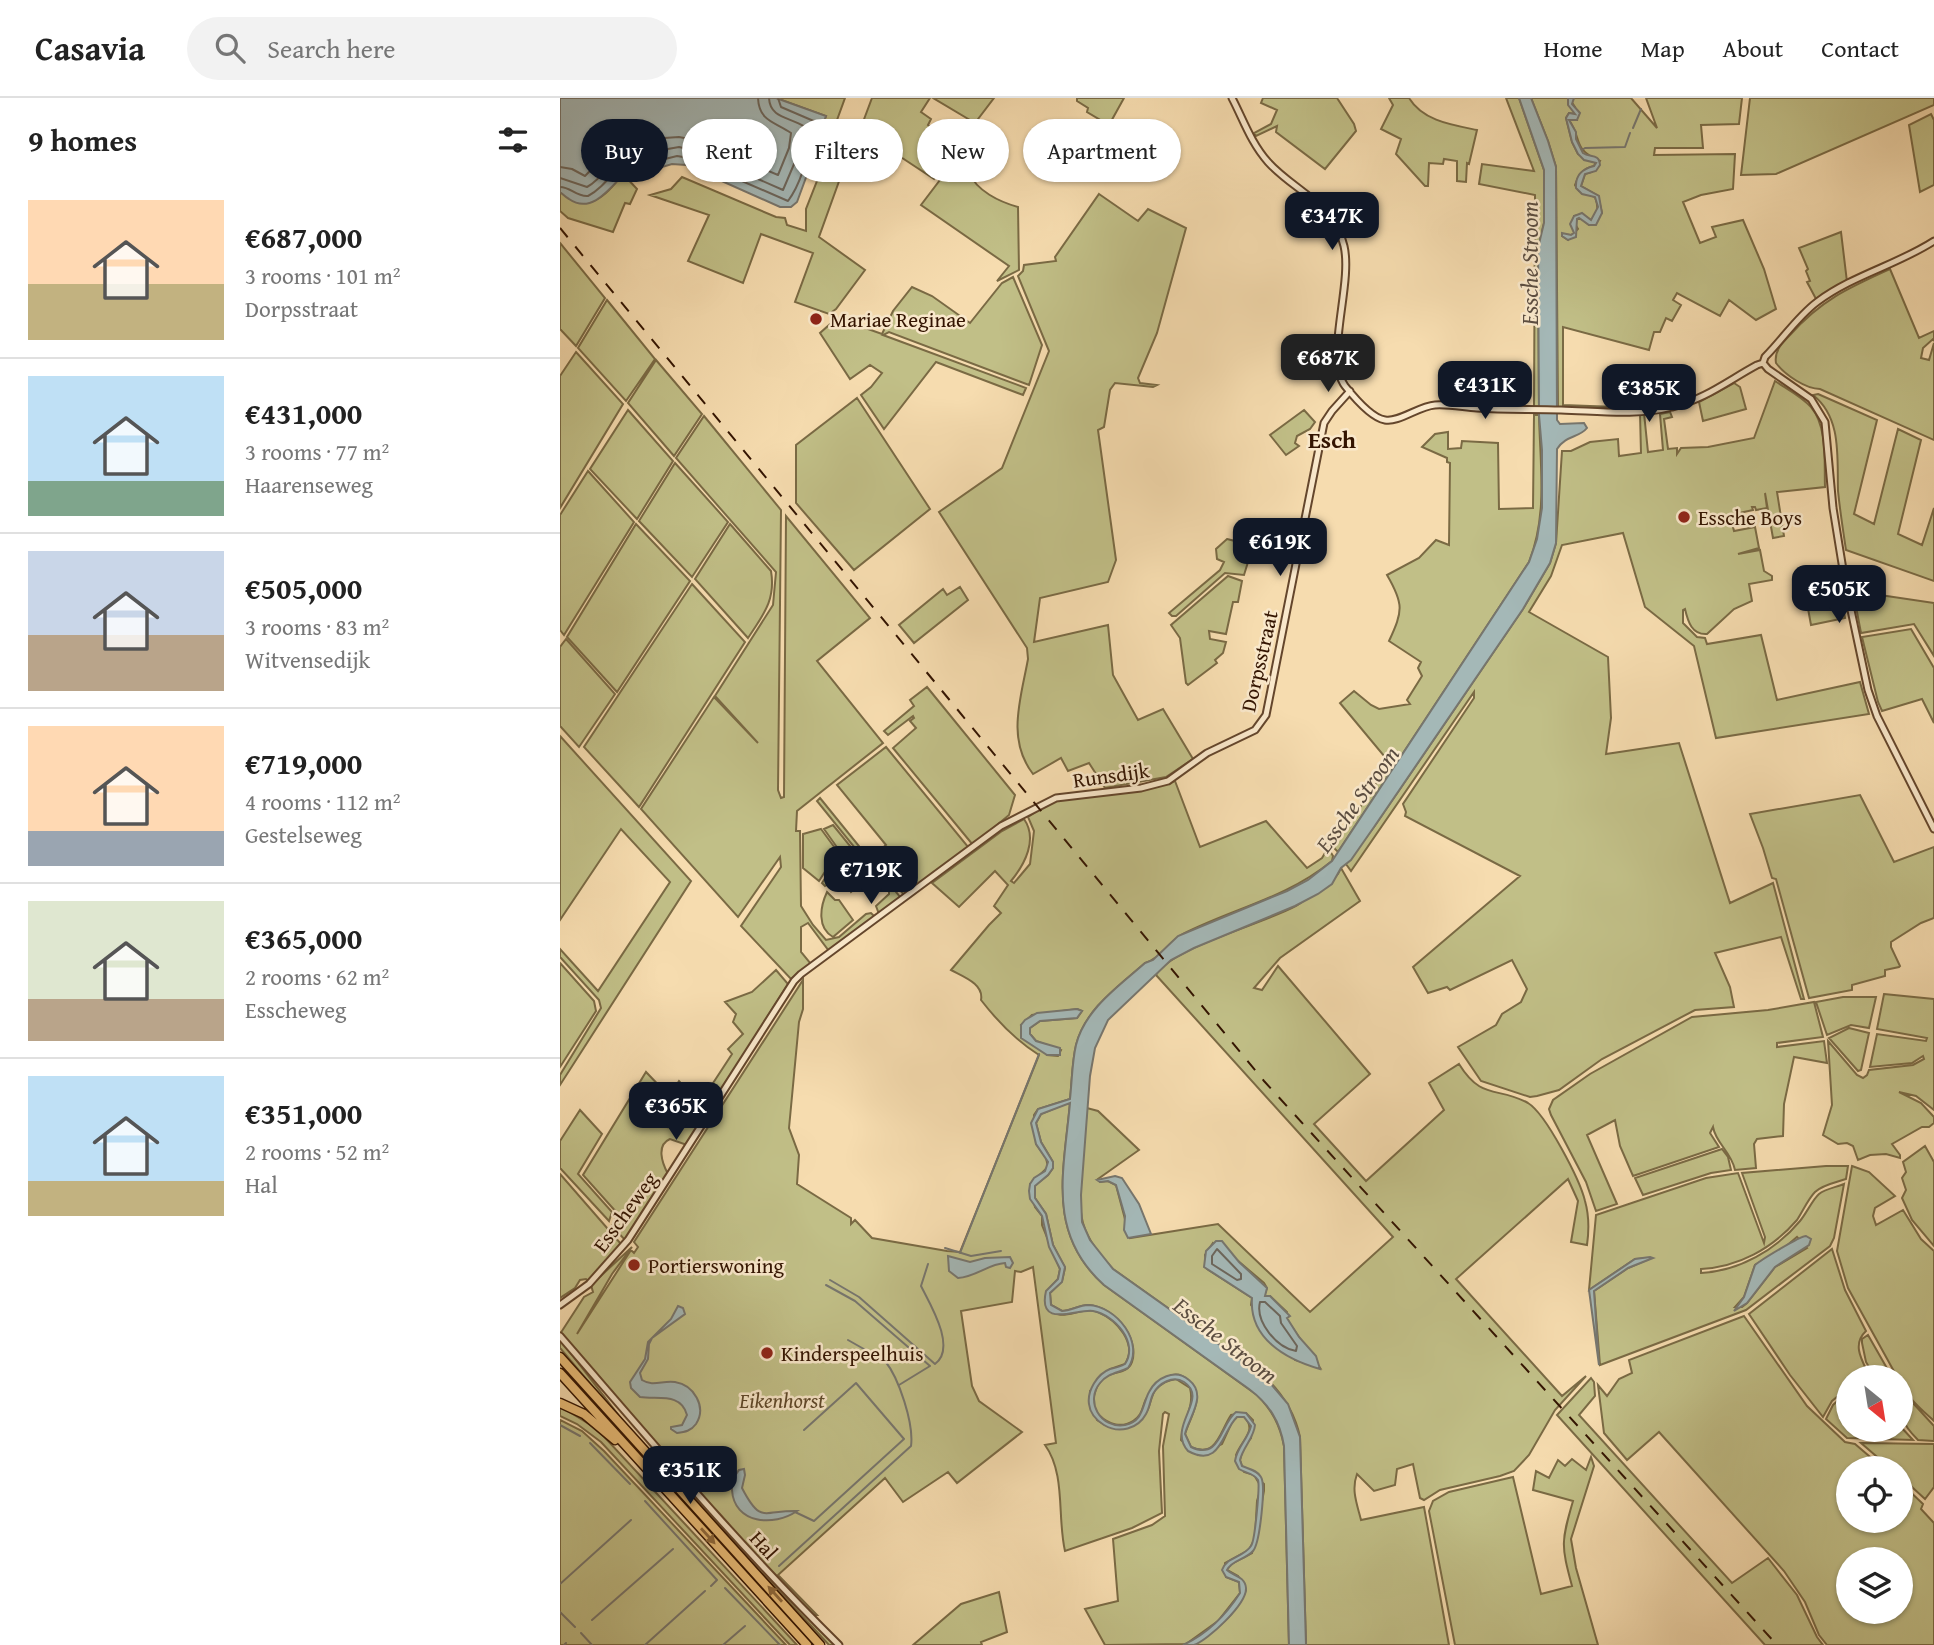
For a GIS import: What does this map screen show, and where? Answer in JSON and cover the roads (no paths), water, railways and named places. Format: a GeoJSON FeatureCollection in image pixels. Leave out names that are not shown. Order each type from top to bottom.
{"type":"FeatureCollection","features":[{"type":"Feature","properties":{"kind":"highway"},"geometry":{"type":"LineString","coordinates":[[560,1357],[820,1645]]}},
{"type":"Feature","properties":{"kind":"highway"},"geometry":{"type":"LineString","coordinates":[[560,1373],[807,1645]]}},
{"type":"Feature","properties":{"kind":"highway"},"geometry":{"type":"LineString","coordinates":[[560,1403],[591,1419],[646,1467]]}},
{"type":"Feature","properties":{"kind":"street"},"geometry":{"type":"LineString","coordinates":[[1231,98],[1241,121],[1262,155],[1274,168],[1321,205],[1340,233],[1346,253],[1346,283],[1336,362],[1341,379],[1350,391],[1383,420],[1393,420],[1435,405],[1535,410],[1646,411],[1672,408],[1698,399],[1763,363],[1800,317],[1819,300],[1934,241]]}},
{"type":"Feature","properties":{"kind":"street"},"geometry":{"type":"LineString","coordinates":[[1763,363],[1808,396],[1825,422],[1832,501],[1842,569],[1868,690],[1877,716],[1934,828]]}},
{"type":"Feature","properties":{"kind":"street","name":"Dorpsstraat"},"geometry":{"type":"LineString","coordinates":[[1247,734],[1260,726],[1266,715],[1325,423],[1339,401],[1350,391]]}},
{"type":"Feature","properties":{"kind":"street","name":"Runsdijk"},"geometry":{"type":"LineString","coordinates":[[1049,800],[1161,784],[1181,774],[1214,749],[1247,734]]}},
{"type":"Feature","properties":{"kind":"street","name":"Esscheweg"},"geometry":{"type":"LineString","coordinates":[[560,1305],[589,1284],[628,1240],[801,974],[994,830],[1049,800]]}},
{"type":"Feature","properties":{"kind":"street","name":"Hal"},"geometry":{"type":"LineString","coordinates":[[560,1336],[659,1453],[795,1602],[839,1645]]}},
{"type":"Feature","properties":{"kind":"water"},"geometry":{"type":"Polygon","coordinates":[[[560,98],[776,98],[826,116],[825,119],[791,119],[791,182],[804,182],[797,202],[791,207],[780,207],[724,182],[777,182],[777,119],[682,119],[682,165],[668,165],[668,119],[581,119],[581,182],[617,182],[600,198],[590,203],[580,204],[560,192],[560,98]]]}},
{"type":"Feature","properties":{"kind":"water"},"geometry":{"type":"Polygon","coordinates":[[[1519,98],[1531,98],[1556,167],[1557,420],[1560,424],[1584,423],[1587,428],[1564,441],[1557,449],[1556,543],[1550,563],[1523,609],[1332,884],[1295,906],[1171,960],[1108,1020],[1095,1048],[1090,1076],[1081,1195],[1082,1222],[1090,1240],[1113,1269],[1265,1377],[1288,1404],[1300,1437],[1306,1645],[1289,1645],[1284,1446],[1276,1421],[1268,1407],[1256,1395],[1104,1285],[1086,1265],[1073,1244],[1063,1200],[1070,1103],[1041,1114],[1036,1123],[1041,1142],[1053,1162],[1053,1168],[1035,1186],[1035,1198],[1046,1214],[1053,1245],[1065,1267],[1062,1282],[1050,1293],[1051,1305],[1062,1311],[1088,1305],[1109,1312],[1125,1328],[1133,1348],[1128,1368],[1106,1377],[1096,1390],[1095,1405],[1102,1418],[1116,1425],[1131,1423],[1142,1412],[1152,1387],[1166,1376],[1178,1375],[1189,1380],[1197,1392],[1196,1406],[1185,1434],[1191,1447],[1201,1450],[1214,1445],[1236,1412],[1246,1413],[1255,1425],[1240,1460],[1242,1466],[1261,1477],[1263,1502],[1258,1537],[1253,1551],[1227,1570],[1243,1581],[1245,1595],[1226,1621],[1208,1636],[1194,1645],[1183,1645],[1215,1623],[1240,1593],[1239,1582],[1226,1577],[1222,1570],[1224,1565],[1248,1550],[1253,1542],[1258,1480],[1252,1474],[1239,1469],[1235,1461],[1251,1426],[1244,1417],[1237,1417],[1214,1452],[1199,1455],[1188,1451],[1182,1432],[1191,1405],[1191,1389],[1184,1382],[1175,1379],[1167,1381],[1156,1390],[1143,1419],[1133,1426],[1110,1428],[1094,1416],[1089,1399],[1094,1384],[1105,1371],[1125,1364],[1129,1347],[1122,1331],[1101,1314],[1086,1311],[1053,1314],[1047,1310],[1046,1291],[1058,1279],[1060,1269],[1049,1247],[1042,1216],[1030,1199],[1030,1184],[1045,1171],[1048,1162],[1036,1144],[1031,1123],[1038,1109],[1070,1099],[1075,1051],[1080,1032],[1095,1009],[1125,980],[1145,963],[1153,960],[1178,936],[1287,891],[1308,880],[1332,861],[1529,562],[1537,539],[1542,508],[1538,248],[1544,223],[1544,170],[1519,98]]]}},
{"type":"Feature","properties":{"kind":"water"},"geometry":{"type":"Polygon","coordinates":[[[1568,98],[1574,98],[1572,104],[1580,113],[1577,120],[1569,120],[1576,132],[1576,139],[1583,153],[1596,157],[1600,165],[1596,171],[1585,174],[1581,186],[1599,196],[1602,213],[1596,225],[1589,225],[1577,219],[1576,237],[1568,240],[1562,233],[1574,233],[1570,224],[1574,216],[1582,213],[1591,220],[1598,207],[1595,197],[1582,194],[1576,188],[1580,173],[1596,163],[1584,160],[1572,142],[1566,118],[1569,113],[1575,114],[1568,105],[1568,98]]]}},
{"type":"Feature","properties":{"kind":"water"},"geometry":{"type":"Polygon","coordinates":[[[1077,1009],[1082,1011],[1077,1018],[1040,1021],[1030,1028],[1030,1034],[1036,1041],[1060,1048],[1060,1055],[1047,1055],[1021,1038],[1021,1025],[1037,1013],[1077,1009]]]}},
{"type":"Feature","properties":{"kind":"water"},"geometry":{"type":"Polygon","coordinates":[[[1115,1176],[1122,1178],[1139,1204],[1151,1234],[1128,1238],[1124,1230],[1125,1216],[1116,1185],[1097,1180],[1115,1176]]]}},
{"type":"Feature","properties":{"kind":"water"},"geometry":{"type":"Polygon","coordinates":[[[1806,1236],[1811,1239],[1809,1245],[1775,1267],[1747,1303],[1734,1311],[1744,1297],[1755,1265],[1806,1236]]]}},
{"type":"Feature","properties":{"kind":"water"},"geometry":{"type":"Polygon","coordinates":[[[1216,1241],[1222,1241],[1239,1262],[1267,1288],[1265,1296],[1270,1296],[1290,1316],[1287,1318],[1316,1356],[1320,1369],[1282,1353],[1272,1345],[1256,1325],[1252,1298],[1204,1267],[1206,1251],[1216,1241]]]}},
{"type":"Feature","properties":{"kind":"water"},"geometry":{"type":"Polygon","coordinates":[[[948,1256],[970,1262],[985,1258],[1010,1257],[1013,1263],[1010,1268],[1006,1267],[1005,1263],[999,1264],[958,1278],[949,1271],[948,1256]]]}},
{"type":"Feature","properties":{"kind":"water"},"geometry":{"type":"Polygon","coordinates":[[[1653,1258],[1628,1268],[1594,1291],[1599,1365],[1589,1290],[1635,1259],[1653,1258]]]}},
{"type":"Feature","properties":{"kind":"water"},"geometry":{"type":"Polygon","coordinates":[[[678,1306],[683,1308],[685,1314],[652,1338],[671,1319],[678,1306]]]}},
{"type":"Feature","properties":{"kind":"water"},"geometry":{"type":"Polygon","coordinates":[[[652,1338],[648,1359],[640,1373],[642,1380],[650,1383],[675,1382],[693,1392],[700,1411],[696,1424],[688,1431],[677,1433],[671,1429],[682,1425],[687,1415],[680,1403],[668,1399],[640,1397],[631,1388],[630,1382],[645,1359],[648,1342],[652,1338]]]}},
{"type":"Feature","properties":{"kind":"water"},"geometry":{"type":"Polygon","coordinates":[[[744,1469],[742,1488],[748,1500],[759,1511],[797,1511],[788,1516],[767,1520],[747,1516],[734,1501],[732,1490],[734,1477],[739,1470],[744,1469]]]}},
{"type":"Feature","properties":{"kind":"waterway"},"geometry":{"type":"LineString","coordinates":[[1633,128],[1641,109]]}},
{"type":"Feature","properties":{"kind":"waterway"},"geometry":{"type":"LineString","coordinates":[[1582,150],[1625,147],[1630,133]]}},
{"type":"Feature","properties":{"kind":"waterway"},"geometry":{"type":"LineString","coordinates":[[960,1253],[1039,1054]]}},
{"type":"Feature","properties":{"kind":"waterway"},"geometry":{"type":"LineString","coordinates":[[945,1248],[971,1256],[1001,1251]]}},
{"type":"Feature","properties":{"kind":"waterway"},"geometry":{"type":"LineString","coordinates":[[830,1280],[859,1297],[935,1364],[941,1357],[943,1337],[921,1286],[928,1264]]}},
{"type":"Feature","properties":{"kind":"waterway"},"geometry":{"type":"LineString","coordinates":[[826,1285],[855,1301],[930,1366],[899,1385]]}},
{"type":"Feature","properties":{"kind":"waterway"},"geometry":{"type":"LineString","coordinates":[[779,1566],[911,1446],[908,1414],[890,1369],[885,1361],[848,1340]]}},
{"type":"Feature","properties":{"kind":"waterway"},"geometry":{"type":"LineString","coordinates":[[795,1512],[814,1521],[904,1439],[856,1383],[804,1430]]}},
{"type":"Feature","properties":{"kind":"waterway"},"geometry":{"type":"LineString","coordinates":[[560,1425],[580,1436]]}},
{"type":"Feature","properties":{"kind":"waterway"},"geometry":{"type":"LineString","coordinates":[[590,1443],[630,1484]]}},
{"type":"Feature","properties":{"kind":"waterway"},"geometry":{"type":"LineString","coordinates":[[645,1501],[717,1580],[711,1586]]}},
{"type":"Feature","properties":{"kind":"waterway"},"geometry":{"type":"LineString","coordinates":[[560,1584],[631,1520]]}},
{"type":"Feature","properties":{"kind":"waterway"},"geometry":{"type":"LineString","coordinates":[[592,1620],[673,1549]]}},
{"type":"Feature","properties":{"kind":"waterway"},"geometry":{"type":"LineString","coordinates":[[725,1588],[780,1645]]}},
{"type":"Feature","properties":{"kind":"waterway"},"geometry":{"type":"LineString","coordinates":[[645,1645],[705,1591]]}},
{"type":"Feature","properties":{"kind":"waterway"},"geometry":{"type":"LineString","coordinates":[[560,1612],[575,1627]]}},
{"type":"Feature","properties":{"kind":"waterway"},"geometry":{"type":"LineString","coordinates":[[723,1645],[745,1626]]}},
{"type":"Feature","properties":{"kind":"waterway"},"geometry":{"type":"LineString","coordinates":[[581,1633],[592,1645]]}},
{"type":"Feature","properties":{"kind":"railway"},"geometry":{"type":"LineString","coordinates":[[560,228],[1264,1081],[1777,1645]]}},
{"type":"Feature","properties":{"kind":"place","name":"Mariae Reginae"},"geometry":{"type":"Point","coordinates":[816,319]}},
{"type":"Feature","properties":{"kind":"place","name":"Essche Boys"},"geometry":{"type":"Point","coordinates":[1684,517]}},
{"type":"Feature","properties":{"kind":"place","name":"Portierswoning"},"geometry":{"type":"Point","coordinates":[634,1265]}},
{"type":"Feature","properties":{"kind":"place","name":"Kinderspeelhuis"},"geometry":{"type":"Point","coordinates":[767,1353]}},
{"type":"Feature","properties":{"kind":"district","name":"Esch"},"geometry":{"type":"Point","coordinates":[1332,439]}},
{"type":"Feature","properties":{"kind":"water label","name":"Essche Stroom"},"geometry":{"type":"Point","coordinates":[1529,263]}},
{"type":"Feature","properties":{"kind":"water label","name":"Essche Stroom"},"geometry":{"type":"Point","coordinates":[1357,799]}},
{"type":"Feature","properties":{"kind":"water label","name":"Essche Stroom"},"geometry":{"type":"Point","coordinates":[1226,1340]}},
{"type":"Feature","properties":{"kind":"park label","name":"Eikenhorst"},"geometry":{"type":"Point","coordinates":[782,1400]}}]}
